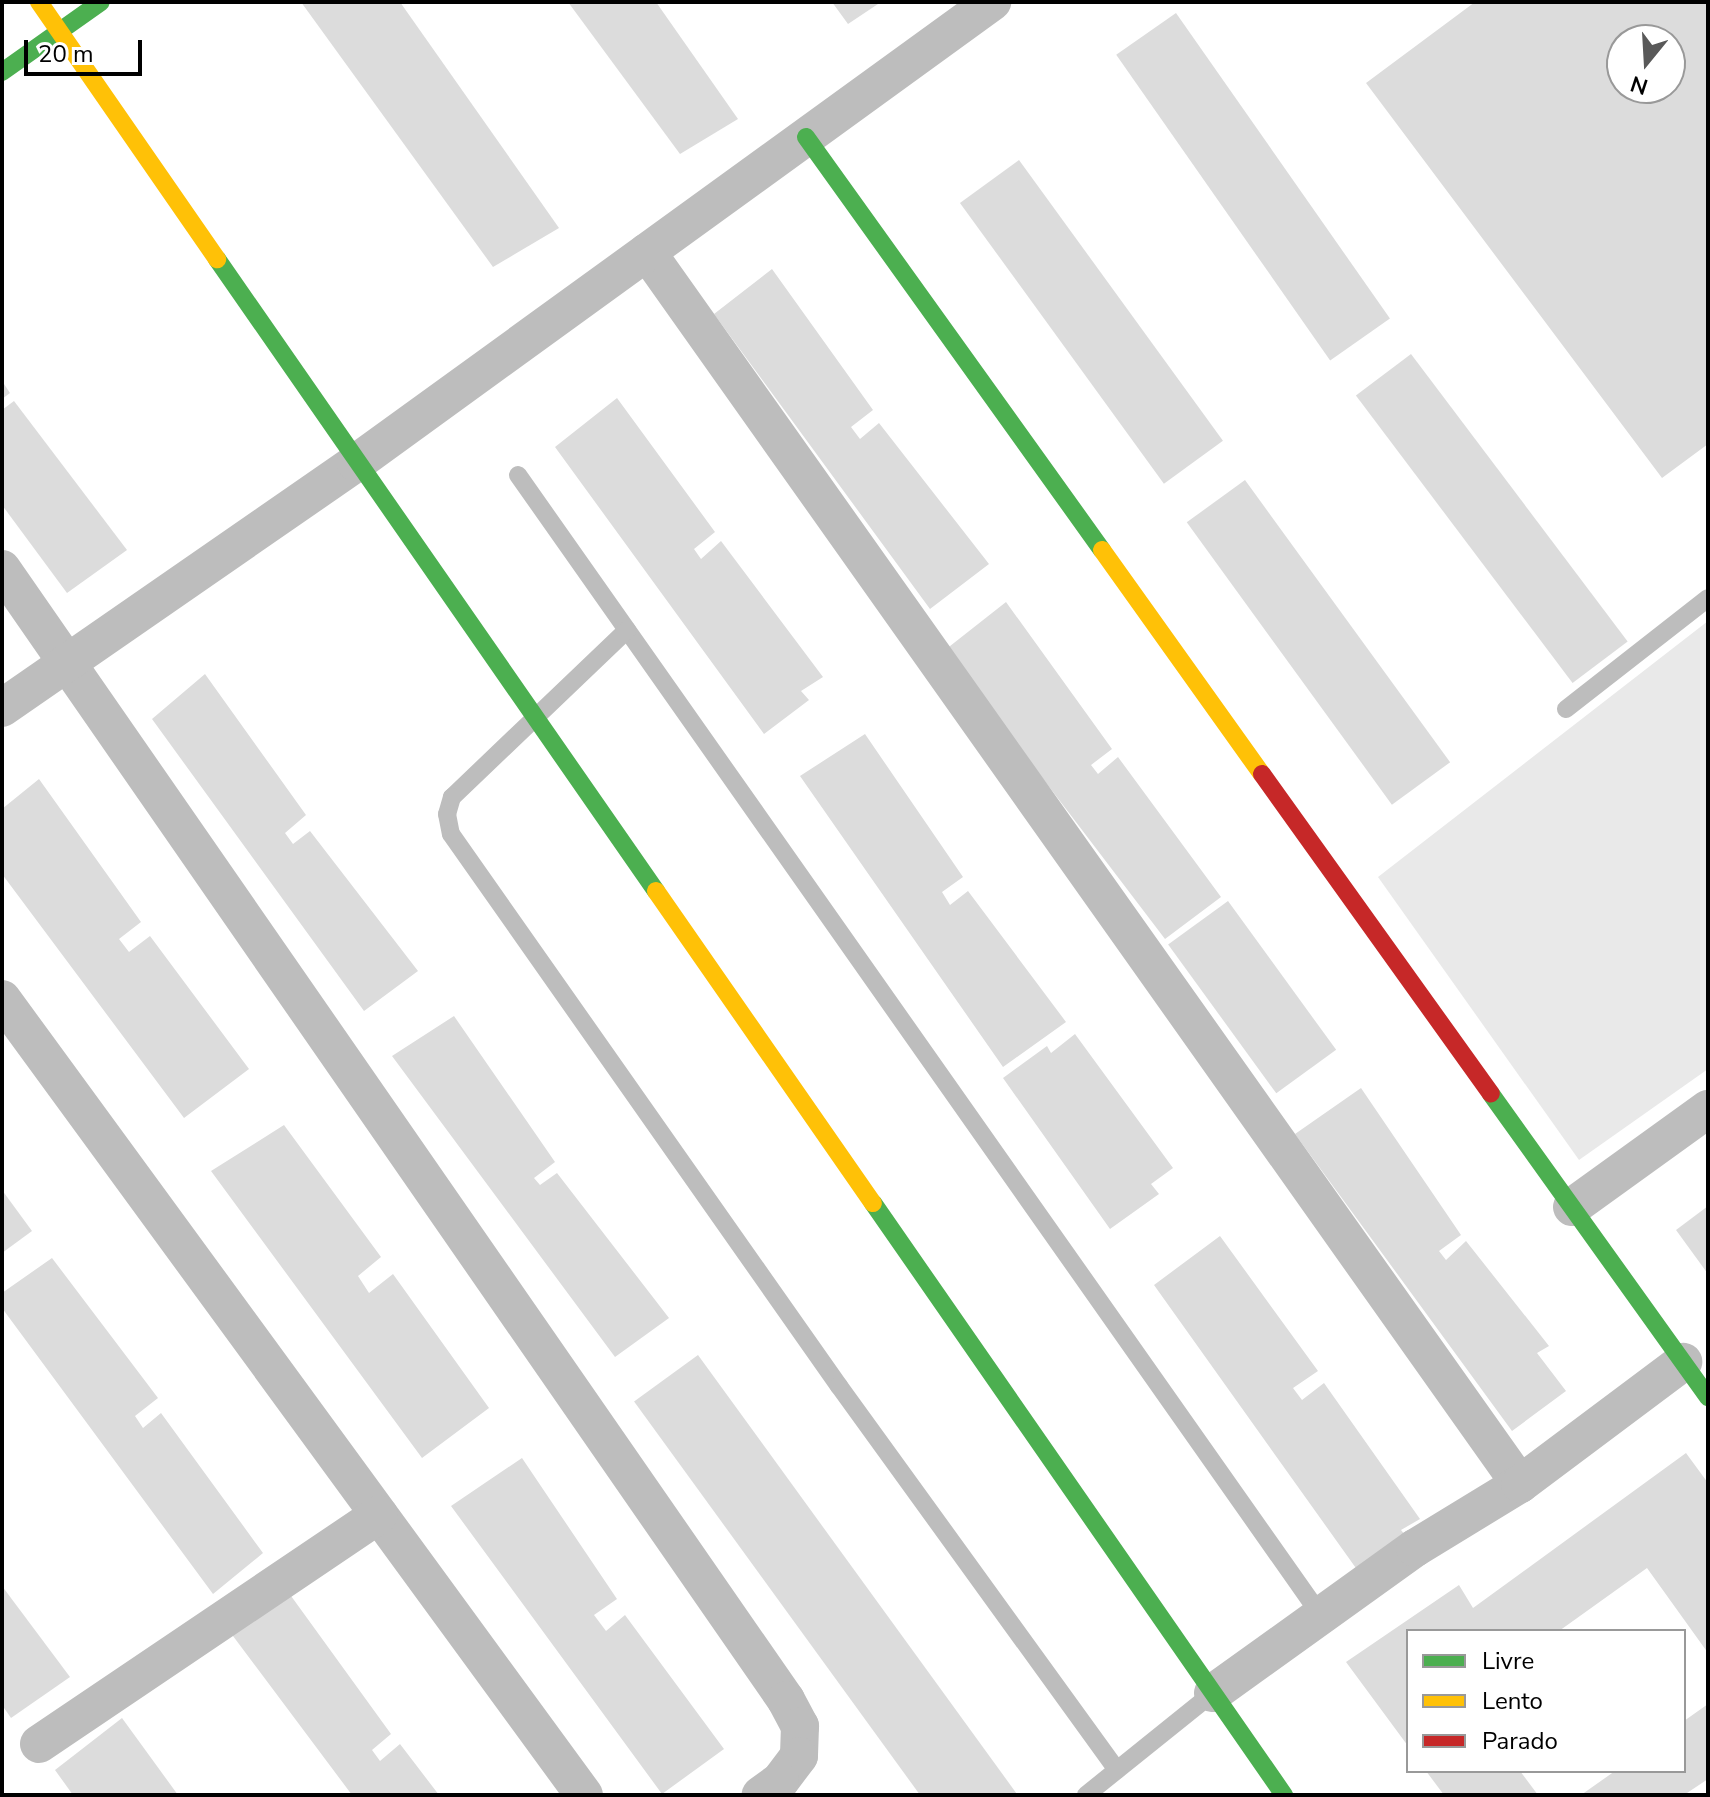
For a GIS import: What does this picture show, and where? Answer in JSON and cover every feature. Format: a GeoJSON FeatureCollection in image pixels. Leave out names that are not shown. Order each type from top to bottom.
{"type":"FeatureCollection","features":[{"type":"Feature","properties":{"kind":"street"},"geometry":{"type":"LineString","coordinates":[[39,2],[356,463],[1284,1795]]}},
{"type":"Feature","properties":{"kind":"street"},"geometry":{"type":"LineString","coordinates":[[2,72],[101,2]]}},
{"type":"Feature","properties":{"kind":"street"},"geometry":{"type":"LineString","coordinates":[[2,708],[356,463],[992,2]]}},
{"type":"Feature","properties":{"kind":"street"},"geometry":{"type":"LineString","coordinates":[[806,137],[1708,1397]]}},
{"type":"Feature","properties":{"kind":"street"},"geometry":{"type":"LineString","coordinates":[[647,252],[1520,1484]]}},
{"type":"Feature","properties":{"kind":"street"},"geometry":{"type":"LineString","coordinates":[[2,569],[71,662],[786,1700],[800,1726],[799,1756],[780,1781],[761,1795]]}},
{"type":"Feature","properties":{"kind":"street"},"geometry":{"type":"LineString","coordinates":[[2,999],[584,1795]]}},
{"type":"Feature","properties":{"kind":"street"},"geometry":{"type":"LineString","coordinates":[[1572,1207],[1708,1109]]}},
{"type":"Feature","properties":{"kind":"street"},"geometry":{"type":"LineString","coordinates":[[1213,1693],[1415,1548],[1520,1484],[1683,1362]]}},
{"type":"Feature","properties":{"kind":"street"},"geometry":{"type":"LineString","coordinates":[[39,1744],[379,1515]]}},
{"type":"Feature","properties":{"kind":"lane"},"geometry":{"type":"LineString","coordinates":[[518,475],[1321,1616]]}},
{"type":"Feature","properties":{"kind":"lane"},"geometry":{"type":"LineString","coordinates":[[1566,709],[1708,598]]}},
{"type":"Feature","properties":{"kind":"lane"},"geometry":{"type":"LineString","coordinates":[[627,630],[532,716],[452,797],[447,814],[451,834],[830,1373],[1117,1770]]}},
{"type":"Feature","properties":{"kind":"lane"},"geometry":{"type":"LineString","coordinates":[[1086,1795],[1213,1693]]}},
{"type":"Feature","properties":{"kind":"shaded area"},"geometry":{"type":"Polygon","coordinates":[[[1708,621],[1708,1069],[1579,1160],[1378,877],[1708,621]]]}},
{"type":"Feature","properties":{"kind":"building"},"geometry":{"type":"Polygon","coordinates":[[[301,2],[400,2],[559,228],[493,267],[301,2]]]}},
{"type":"Feature","properties":{"kind":"building"},"geometry":{"type":"Polygon","coordinates":[[[568,2],[656,2],[738,119],[680,154],[568,2]]]}},
{"type":"Feature","properties":{"kind":"building"},"geometry":{"type":"Polygon","coordinates":[[[832,2],[881,2],[848,24],[832,2]]]}},
{"type":"Feature","properties":{"kind":"building"},"geometry":{"type":"Polygon","coordinates":[[[1475,2],[1708,2],[1708,444],[1662,478],[1366,83],[1475,2]]]}},
{"type":"Feature","properties":{"kind":"building"},"geometry":{"type":"Polygon","coordinates":[[[1176,13],[1390,319],[1330,360],[1116,55],[1176,13]]]}},
{"type":"Feature","properties":{"kind":"building"},"geometry":{"type":"Polygon","coordinates":[[[1019,160],[1223,441],[1164,484],[960,203],[1019,160]]]}},
{"type":"Feature","properties":{"kind":"building"},"geometry":{"type":"Polygon","coordinates":[[[772,269],[873,410],[851,427],[860,439],[879,423],[989,564],[930,609],[714,314],[772,269]]]}},
{"type":"Feature","properties":{"kind":"building"},"geometry":{"type":"Polygon","coordinates":[[[1411,354],[1628,642],[1573,683],[1356,396],[1411,354]]]}},
{"type":"Feature","properties":{"kind":"building"},"geometry":{"type":"Polygon","coordinates":[[[2,381],[10,393],[2,399],[2,381]]]}},
{"type":"Feature","properties":{"kind":"building"},"geometry":{"type":"Polygon","coordinates":[[[617,398],[715,532],[694,549],[701,559],[721,541],[823,677],[801,691],[809,700],[764,734],[555,447],[617,398]]]}},
{"type":"Feature","properties":{"kind":"building"},"geometry":{"type":"Polygon","coordinates":[[[14,401],[127,550],[67,593],[2,505],[2,410],[14,401]]]}},
{"type":"Feature","properties":{"kind":"building"},"geometry":{"type":"Polygon","coordinates":[[[1245,480],[1450,762],[1392,805],[1187,522],[1245,480]]]}},
{"type":"Feature","properties":{"kind":"building"},"geometry":{"type":"Polygon","coordinates":[[[1006,602],[1112,749],[1091,765],[1098,774],[1118,757],[1221,897],[1165,939],[945,650],[1006,602]]]}},
{"type":"Feature","properties":{"kind":"building"},"geometry":{"type":"Polygon","coordinates":[[[205,674],[306,815],[285,833],[293,844],[310,831],[418,971],[364,1011],[152,719],[205,674]]]}},
{"type":"Feature","properties":{"kind":"building"},"geometry":{"type":"Polygon","coordinates":[[[865,734],[963,877],[942,892],[950,905],[968,891],[1066,1022],[1003,1067],[800,776],[865,734]]]}},
{"type":"Feature","properties":{"kind":"building"},"geometry":{"type":"Polygon","coordinates":[[[39,779],[141,922],[119,939],[129,952],[150,936],[249,1069],[184,1118],[2,874],[2,809],[39,779]]]}},
{"type":"Feature","properties":{"kind":"building"},"geometry":{"type":"Polygon","coordinates":[[[1228,901],[1336,1050],[1276,1093],[1168,944],[1228,901]]]}},
{"type":"Feature","properties":{"kind":"building"},"geometry":{"type":"Polygon","coordinates":[[[454,1016],[555,1162],[534,1178],[540,1185],[557,1173],[669,1318],[615,1357],[392,1056],[454,1016]]]}},
{"type":"Feature","properties":{"kind":"building"},"geometry":{"type":"Polygon","coordinates":[[[1075,1034],[1173,1168],[1151,1184],[1159,1194],[1110,1229],[1003,1078],[1047,1046],[1051,1053],[1075,1034]]]}},
{"type":"Feature","properties":{"kind":"building"},"geometry":{"type":"Polygon","coordinates":[[[1361,1088],[1461,1235],[1439,1251],[1446,1260],[1466,1241],[1549,1346],[1537,1353],[1566,1391],[1512,1431],[1295,1134],[1361,1088]]]}},
{"type":"Feature","properties":{"kind":"building"},"geometry":{"type":"Polygon","coordinates":[[[284,1125],[381,1257],[358,1276],[369,1293],[393,1274],[489,1408],[422,1458],[211,1171],[284,1125]]]}},
{"type":"Feature","properties":{"kind":"building"},"geometry":{"type":"Polygon","coordinates":[[[2,1190],[32,1231],[2,1253],[2,1190]]]}},
{"type":"Feature","properties":{"kind":"building"},"geometry":{"type":"Polygon","coordinates":[[[1708,1206],[1708,1274],[1676,1230],[1708,1206]]]}},
{"type":"Feature","properties":{"kind":"building"},"geometry":{"type":"Polygon","coordinates":[[[1220,1236],[1318,1371],[1293,1388],[1302,1400],[1324,1383],[1420,1519],[1401,1530],[1410,1541],[1358,1571],[1154,1285],[1220,1236]]]}},
{"type":"Feature","properties":{"kind":"building"},"geometry":{"type":"Polygon","coordinates":[[[52,1258],[158,1398],[135,1416],[143,1428],[161,1413],[263,1553],[213,1594],[2,1308],[2,1293],[52,1258]]]}},
{"type":"Feature","properties":{"kind":"building"},"geometry":{"type":"Polygon","coordinates":[[[698,1355],[1018,1795],[920,1795],[634,1401],[698,1355]]]}},
{"type":"Feature","properties":{"kind":"building"},"geometry":{"type":"Polygon","coordinates":[[[1686,1453],[1708,1483],[1708,1653],[1647,1568],[1562,1629],[1406,1629],[1406,1743],[1346,1662],[1459,1585],[1473,1608],[1686,1453]]]}},
{"type":"Feature","properties":{"kind":"building"},"geometry":{"type":"Polygon","coordinates":[[[522,1458],[617,1599],[594,1615],[606,1631],[625,1615],[724,1749],[662,1794],[451,1506],[522,1458]]]}},
{"type":"Feature","properties":{"kind":"building"},"geometry":{"type":"Polygon","coordinates":[[[2,1586],[70,1677],[11,1718],[2,1705],[2,1586]]]}},
{"type":"Feature","properties":{"kind":"building"},"geometry":{"type":"Polygon","coordinates":[[[286,1589],[391,1734],[372,1750],[380,1761],[400,1744],[439,1795],[352,1795],[230,1632],[286,1589]]]}},
{"type":"Feature","properties":{"kind":"building"},"geometry":{"type":"Polygon","coordinates":[[[1708,1704],[1708,1779],[1684,1795],[1581,1795],[1612,1773],[1686,1773],[1686,1720],[1708,1704]]]}},
{"type":"Feature","properties":{"kind":"building"},"geometry":{"type":"Polygon","coordinates":[[[122,1718],[178,1795],[73,1795],[55,1770],[122,1718]]]}},
{"type":"Feature","properties":{"kind":"building"},"geometry":{"type":"Polygon","coordinates":[[[1428,1773],[1522,1773],[1538,1795],[1444,1795],[1428,1773]]]}},
{"type":"Feature","properties":{"kind":"traffic: fast"},"geometry":{"type":"LineString","coordinates":[[2,72],[101,2]]}},
{"type":"Feature","properties":{"kind":"traffic: fast"},"geometry":{"type":"LineString","coordinates":[[806,137],[1102,550]]}},
{"type":"Feature","properties":{"kind":"traffic: fast"},"geometry":{"type":"LineString","coordinates":[[217,259],[656,891]]}},
{"type":"Feature","properties":{"kind":"traffic: fast"},"geometry":{"type":"LineString","coordinates":[[1491,1094],[1708,1397]]}},
{"type":"Feature","properties":{"kind":"traffic: fast"},"geometry":{"type":"LineString","coordinates":[[873,1203],[1284,1795]]}},
{"type":"Feature","properties":{"kind":"traffic: slow"},"geometry":{"type":"LineString","coordinates":[[39,2],[217,259]]}},
{"type":"Feature","properties":{"kind":"traffic: slow"},"geometry":{"type":"LineString","coordinates":[[1102,550],[1262,774]]}},
{"type":"Feature","properties":{"kind":"traffic: slow"},"geometry":{"type":"LineString","coordinates":[[656,891],[873,1203]]}},
{"type":"Feature","properties":{"kind":"traffic: jam"},"geometry":{"type":"LineString","coordinates":[[1262,774],[1491,1094]]}}]}
